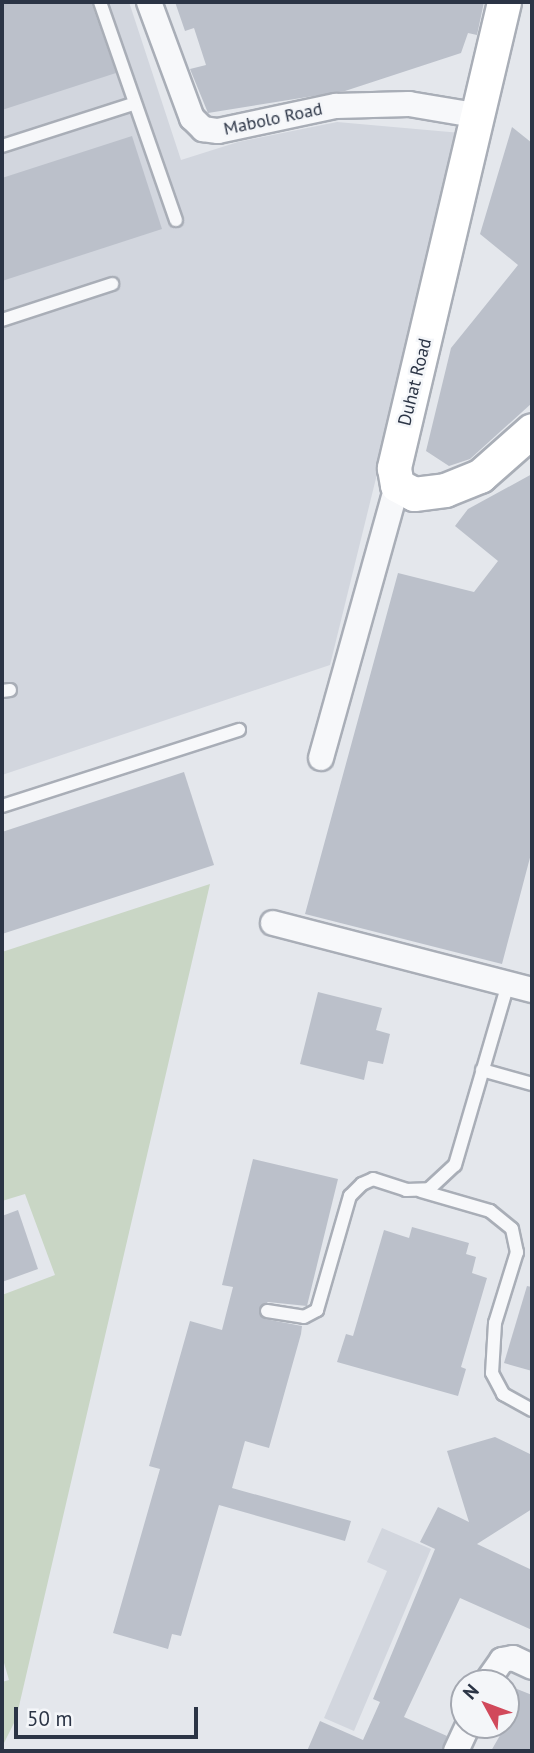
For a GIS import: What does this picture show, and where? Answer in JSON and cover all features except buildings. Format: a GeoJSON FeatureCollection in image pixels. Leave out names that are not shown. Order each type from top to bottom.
{"type":"FeatureCollection","features":[{"type":"Feature","properties":{"kind":"street","name":"Mabolo Road"},"geometry":{"type":"LineString","coordinates":[[149,2],[192,118],[203,129],[218,131],[336,106],[409,104],[481,116]]}},
{"type":"Feature","properties":{"kind":"street","name":"Duhat Road"},"geometry":{"type":"LineString","coordinates":[[321,758],[397,485],[394,468],[481,116],[504,2]]}},
{"type":"Feature","properties":{"kind":"street"},"geometry":{"type":"LineString","coordinates":[[397,485],[414,494],[445,490],[480,476],[532,430]]}},
{"type":"Feature","properties":{"kind":"street"},"geometry":{"type":"LineString","coordinates":[[273,923],[532,990]]}},
{"type":"Feature","properties":{"kind":"street"},"geometry":{"type":"LineString","coordinates":[[496,1669],[502,1660],[513,1658],[532,1667]]}},
{"type":"Feature","properties":{"kind":"lane"},"geometry":{"type":"LineString","coordinates":[[100,2],[133,104],[176,220]]}},
{"type":"Feature","properties":{"kind":"lane"},"geometry":{"type":"LineString","coordinates":[[2,146],[133,104]]}},
{"type":"Feature","properties":{"kind":"lane"},"geometry":{"type":"LineString","coordinates":[[2,320],[112,284]]}},
{"type":"Feature","properties":{"kind":"lane"},"geometry":{"type":"LineString","coordinates":[[2,806],[239,730]]}},
{"type":"Feature","properties":{"kind":"lane"},"geometry":{"type":"LineString","coordinates":[[418,1190],[439,1182],[455,1165],[508,984]]}},
{"type":"Feature","properties":{"kind":"lane"},"geometry":{"type":"LineString","coordinates":[[482,1070],[532,1084]]}},
{"type":"Feature","properties":{"kind":"lane"},"geometry":{"type":"LineString","coordinates":[[267,1311],[304,1317],[317,1310],[351,1196],[362,1184],[373,1179],[490,1211],[512,1229],[515,1262],[495,1323],[492,1373],[503,1394],[532,1410]]}},
{"type":"Feature","properties":{"kind":"shaded area"},"geometry":{"type":"Polygon","coordinates":[[[2,2],[129,2],[181,160],[238,142],[337,122],[461,133],[330,665],[2,775],[2,2]]]}},
{"type":"Feature","properties":{"kind":"shaded area"},"geometry":{"type":"Polygon","coordinates":[[[382,1528],[431,1549],[354,1731],[324,1718],[387,1571],[367,1562],[382,1528]]]}},
{"type":"Feature","properties":{"kind":"green space"},"geometry":{"type":"Polygon","coordinates":[[[210,884],[16,1719],[2,1747],[2,1682],[9,1680],[2,1656],[2,1295],[55,1275],[25,1194],[2,1201],[2,952],[210,884]]]}}]}
